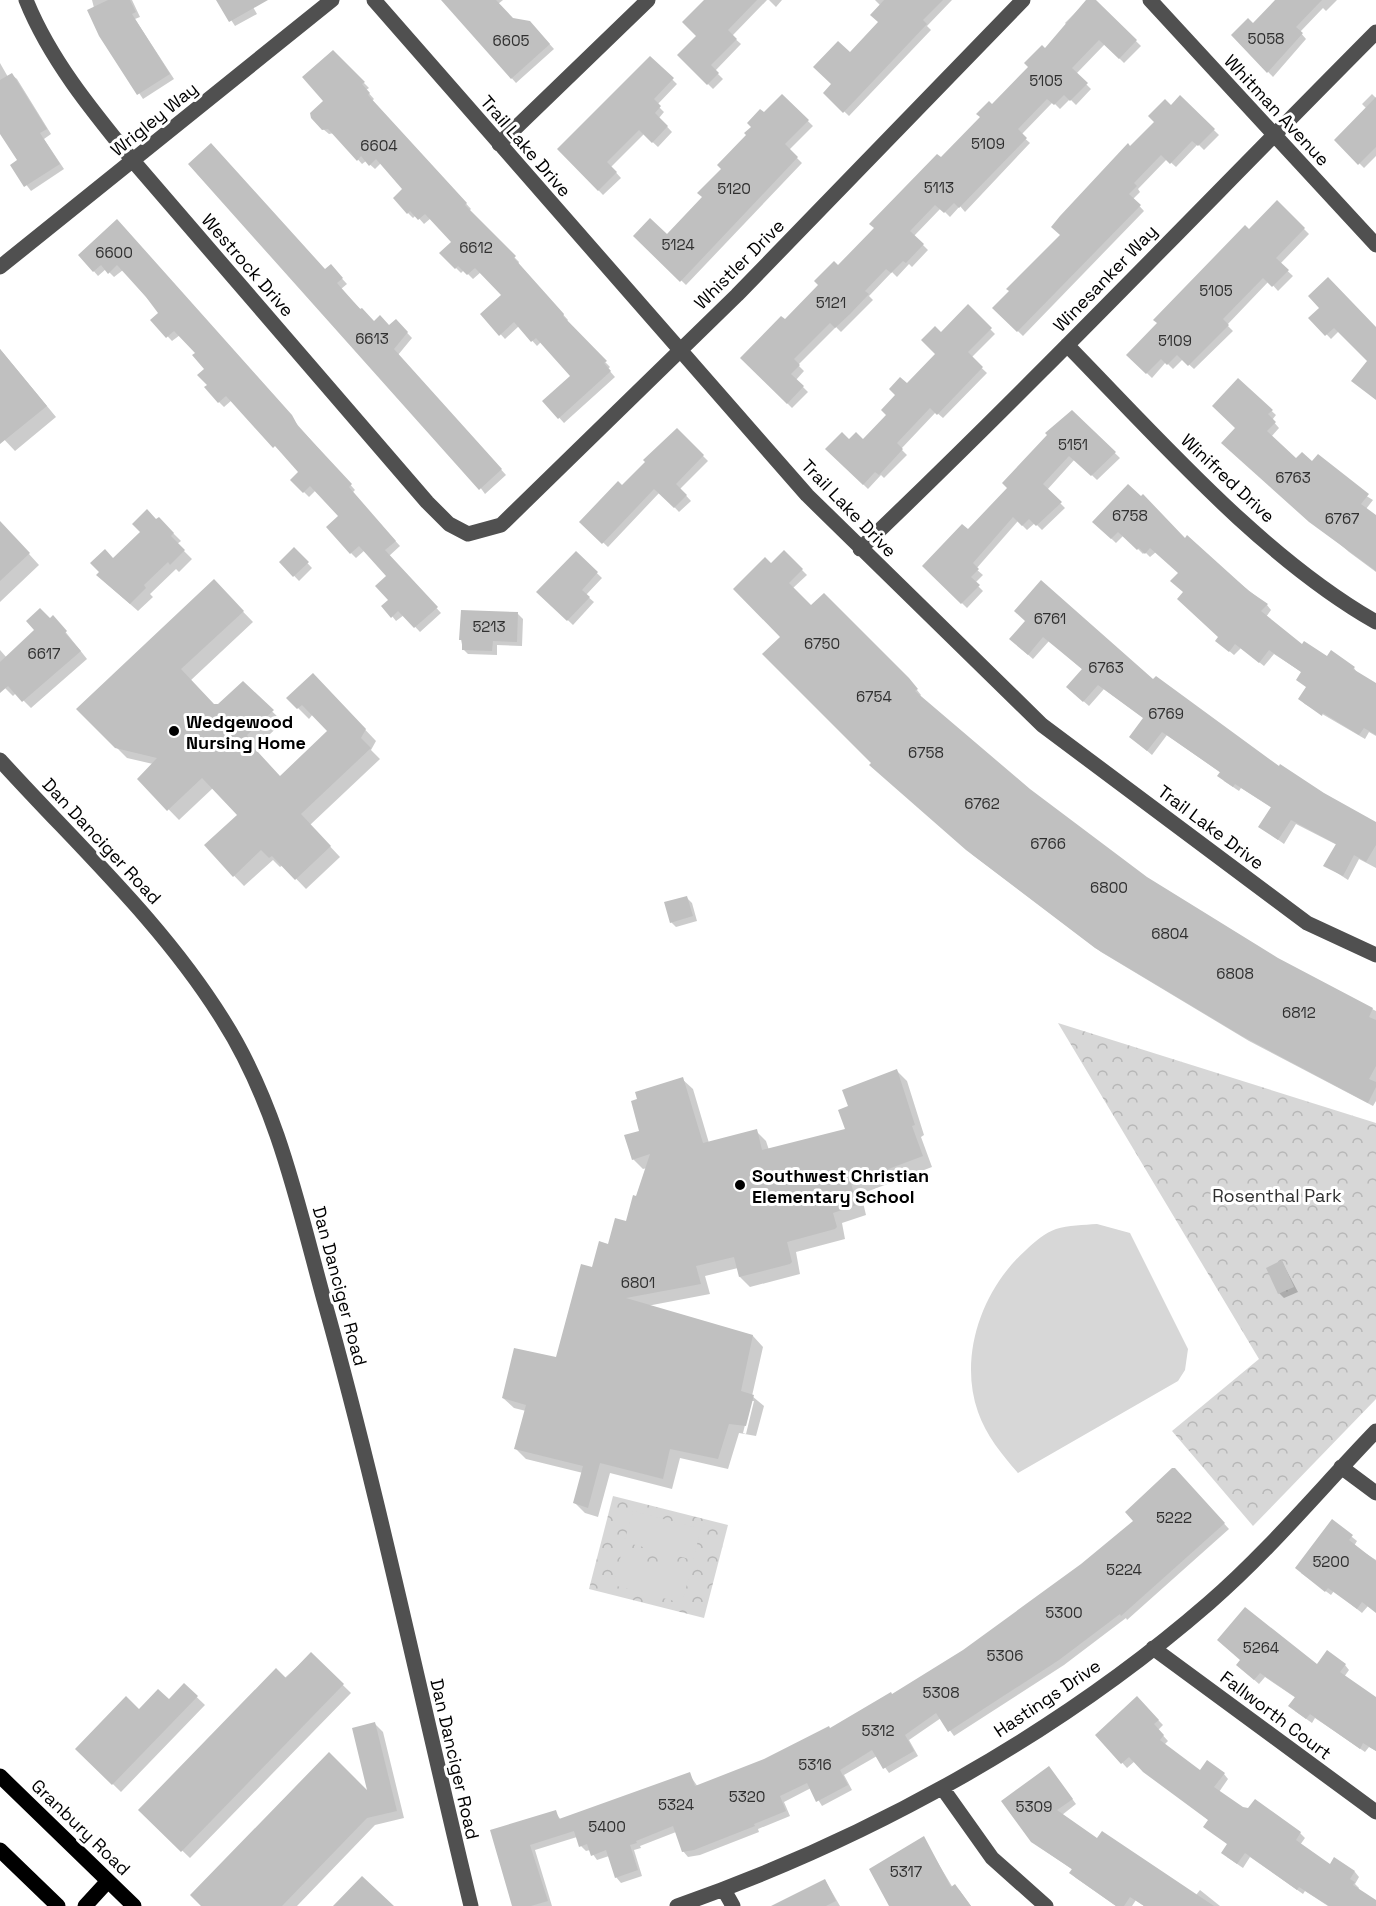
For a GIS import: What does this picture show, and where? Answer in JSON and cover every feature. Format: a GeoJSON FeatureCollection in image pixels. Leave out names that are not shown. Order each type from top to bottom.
{"type":"FeatureCollection","features":[{"type":"Feature","properties":{"kind":"main road","name":"Granbury Road"},"geometry":{"type":"LineString","coordinates":[[0,1776],[134,1906]]}},
{"type":"Feature","properties":{"kind":"main road"},"geometry":{"type":"LineString","coordinates":[[0,1850],[58,1906]]}},
{"type":"Feature","properties":{"kind":"main road"},"geometry":{"type":"LineString","coordinates":[[85,1906],[108,1881]]}},
{"type":"Feature","properties":{"kind":"street","name":"Westrock Drive"},"geometry":{"type":"LineString","coordinates":[[26,0],[50,46],[92,110],[134,162],[427,502],[449,524],[468,534]]}},
{"type":"Feature","properties":{"kind":"street","name":"Wrigley Way"},"geometry":{"type":"LineString","coordinates":[[0,267],[134,162],[332,0]]}},
{"type":"Feature","properties":{"kind":"street","name":"Trail Lake Drive"},"geometry":{"type":"LineString","coordinates":[[374,0],[807,495],[1042,725],[1307,923],[1376,955]]}},
{"type":"Feature","properties":{"kind":"street"},"geometry":{"type":"LineString","coordinates":[[499,144],[648,0]]}},
{"type":"Feature","properties":{"kind":"street","name":"Whistler Drive"},"geometry":{"type":"LineString","coordinates":[[468,534],[501,525],[745,287],[1023,0]]}},
{"type":"Feature","properties":{"kind":"street","name":"Whitman Avenue"},"geometry":{"type":"LineString","coordinates":[[1150,0],[1376,244]]}},
{"type":"Feature","properties":{"kind":"street","name":"Winesanker Way"},"geometry":{"type":"LineString","coordinates":[[860,549],[992,423],[1376,32]]}},
{"type":"Feature","properties":{"kind":"street","name":"Winifred Drive"},"geometry":{"type":"LineString","coordinates":[[1067,345],[1216,497],[1293,563],[1376,622]]}},
{"type":"Feature","properties":{"kind":"street","name":"Dan Danciger Road"},"geometry":{"type":"LineString","coordinates":[[0,760],[148,918],[183,961],[224,1021],[266,1103],[296,1198],[343,1368],[471,1906]]}},
{"type":"Feature","properties":{"kind":"street","name":"Hastings Drive"},"geometry":{"type":"LineString","coordinates":[[677,1906],[724,1890],[867,1828],[943,1789],[1095,1691],[1210,1602],[1376,1431]]}},
{"type":"Feature","properties":{"kind":"street"},"geometry":{"type":"LineString","coordinates":[[1341,1467],[1376,1493]]}},
{"type":"Feature","properties":{"kind":"street","name":"Fallworth Court"},"geometry":{"type":"LineString","coordinates":[[1153,1648],[1376,1812]]}},
{"type":"Feature","properties":{"kind":"street"},"geometry":{"type":"LineString","coordinates":[[943,1789],[992,1858],[1046,1906]]}},
{"type":"Feature","properties":{"kind":"street"},"geometry":{"type":"LineString","coordinates":[[724,1890],[733,1906]]}},
{"type":"Feature","properties":{"kind":"green space","name":"Rosenthal Park"},"geometry":{"type":"Polygon","coordinates":[[[1058,1023],[1376,1123],[1376,1399],[1253,1526],[1172,1431],[1259,1359],[1058,1023]]]}},
{"type":"Feature","properties":{"kind":"green space"},"geometry":{"type":"Polygon","coordinates":[[[1097,1224],[1130,1233],[1188,1349],[1185,1370],[1178,1381],[1018,1473],[985,1429],[978,1412],[971,1368],[978,1324],[998,1283],[1033,1244],[1056,1229],[1097,1224]]]}},
{"type":"Feature","properties":{"kind":"green space"},"geometry":{"type":"Polygon","coordinates":[[[613,1496],[728,1525],[704,1618],[589,1589],[613,1496]]]}},
{"type":"Feature","properties":{"kind":"green space"},"geometry":{"type":"Polygon","coordinates":[[[633,1511],[701,1529],[693,1560],[624,1542],[633,1511]]]}},
{"type":"Feature","properties":{"kind":"green space"},"geometry":{"type":"Polygon","coordinates":[[[621,1555],[690,1573],[682,1603],[613,1585],[621,1555]]]}},
{"type":"Feature","properties":{"kind":"building"},"geometry":{"type":"Polygon","coordinates":[[[108,0],[130,0],[136,12],[132,14],[170,74],[137,95],[99,36],[87,10],[108,0]]]}},
{"type":"Feature","properties":{"kind":"building"},"geometry":{"type":"Polygon","coordinates":[[[216,0],[268,0],[229,22],[216,0]]]}},
{"type":"Feature","properties":{"kind":"building"},"geometry":{"type":"Polygon","coordinates":[[[441,0],[496,0],[513,18],[530,21],[550,44],[511,79],[441,0]]]}},
{"type":"Feature","properties":{"kind":"building"},"geometry":{"type":"Polygon","coordinates":[[[704,0],[757,0],[728,30],[737,39],[711,65],[719,73],[707,85],[677,55],[696,36],[682,22],[704,0]]]}},
{"type":"Feature","properties":{"kind":"building"},"geometry":{"type":"Polygon","coordinates":[[[884,0],[943,0],[923,20],[927,24],[843,113],[823,93],[831,84],[813,67],[838,41],[850,52],[878,22],[870,15],[884,0]]]}},
{"type":"Feature","properties":{"kind":"building"},"geometry":{"type":"Polygon","coordinates":[[[1086,0],[1096,0],[1137,40],[1119,59],[1099,40],[1072,68],[1088,83],[1070,101],[1064,95],[1054,105],[1047,99],[1018,129],[1027,138],[959,208],[954,203],[944,213],[935,205],[910,231],[924,244],[906,263],[903,261],[891,273],[886,269],[865,291],[869,294],[850,314],[835,328],[830,323],[794,359],[800,365],[791,374],[804,386],[787,404],[740,358],[781,316],[785,319],[818,285],[814,281],[834,261],[838,265],[874,228],[869,224],[937,154],[941,157],[980,117],[976,114],[989,101],[992,104],[1028,67],[1024,63],[1042,45],[1045,48],[1086,0]]]}},
{"type":"Feature","properties":{"kind":"building"},"geometry":{"type":"Polygon","coordinates":[[[1275,0],[1322,0],[1296,27],[1303,33],[1267,73],[1231,35],[1248,18],[1253,23],[1275,0]]]}},
{"type":"Feature","properties":{"kind":"building"},"geometry":{"type":"Polygon","coordinates":[[[333,50],[365,82],[362,84],[370,93],[368,95],[467,203],[465,205],[516,256],[514,258],[564,314],[563,316],[607,361],[604,363],[611,371],[558,419],[542,401],[570,376],[536,338],[531,342],[514,322],[499,336],[480,314],[501,295],[475,268],[467,275],[458,266],[455,269],[439,253],[451,242],[425,214],[418,220],[410,211],[407,214],[393,198],[402,189],[376,159],[369,166],[361,156],[357,161],[328,129],[322,130],[311,118],[310,113],[323,101],[302,77],[333,50]]]}},
{"type":"Feature","properties":{"kind":"building"},"geometry":{"type":"Polygon","coordinates":[[[650,56],[674,78],[654,99],[661,106],[655,113],[668,126],[652,143],[639,130],[607,162],[617,172],[598,191],[557,149],[650,56]]]}},
{"type":"Feature","properties":{"kind":"building"},"geometry":{"type":"Polygon","coordinates":[[[12,73],[47,129],[40,133],[60,164],[24,187],[10,165],[17,160],[0,134],[0,80],[12,73]]]}},
{"type":"Feature","properties":{"kind":"building"},"geometry":{"type":"Polygon","coordinates":[[[782,94],[809,120],[785,144],[798,157],[680,282],[633,236],[650,218],[667,234],[702,197],[697,193],[721,169],[717,165],[746,135],[744,133],[751,127],[747,123],[760,109],[764,112],[782,94]]]}},
{"type":"Feature","properties":{"kind":"building"},"geometry":{"type":"Polygon","coordinates":[[[1180,95],[1215,129],[1198,146],[1192,141],[1170,164],[1161,155],[1134,183],[1137,186],[1129,194],[1141,205],[1017,332],[992,308],[1009,291],[1006,289],[1060,235],[1051,227],[1060,216],[1128,143],[1130,146],[1154,122],[1148,116],[1165,99],[1171,105],[1180,95]]]}},
{"type":"Feature","properties":{"kind":"building"},"geometry":{"type":"Polygon","coordinates":[[[1376,97],[1376,147],[1358,165],[1334,140],[1376,97]]]}},
{"type":"Feature","properties":{"kind":"building"},"geometry":{"type":"Polygon","coordinates":[[[211,143],[325,269],[331,264],[343,278],[337,283],[360,309],[362,308],[374,321],[380,315],[389,325],[396,319],[408,332],[394,349],[502,469],[479,490],[188,164],[211,143]]]}},
{"type":"Feature","properties":{"kind":"building"},"geometry":{"type":"Polygon","coordinates":[[[1277,200],[1305,228],[1276,258],[1289,270],[1272,287],[1263,278],[1223,319],[1229,325],[1188,366],[1177,355],[1167,365],[1161,359],[1146,374],[1126,355],[1157,323],[1153,320],[1245,225],[1249,229],[1277,200]]]}},
{"type":"Feature","properties":{"kind":"building"},"geometry":{"type":"Polygon","coordinates":[[[117,219],[292,415],[298,426],[352,484],[349,487],[396,541],[385,550],[438,607],[414,628],[398,611],[391,618],[381,606],[388,600],[375,586],[386,576],[359,546],[350,554],[326,527],[338,516],[310,486],[303,493],[290,480],[298,472],[226,396],[218,403],[204,387],[207,385],[197,375],[204,369],[192,355],[195,353],[174,331],[166,338],[150,320],[158,313],[146,297],[117,265],[108,274],[101,265],[93,272],[78,255],[117,219]]]}},
{"type":"Feature","properties":{"kind":"building"},"geometry":{"type":"Polygon","coordinates":[[[1328,277],[1376,327],[1376,400],[1351,381],[1367,361],[1334,328],[1325,336],[1308,318],[1319,308],[1308,296],[1328,277]]]}},
{"type":"Feature","properties":{"kind":"building"},"geometry":{"type":"Polygon","coordinates":[[[968,304],[992,328],[968,352],[983,367],[937,415],[930,408],[897,443],[903,449],[879,475],[875,472],[863,485],[825,449],[842,432],[849,439],[856,432],[863,439],[886,415],[881,410],[895,395],[889,389],[900,377],[907,383],[935,354],[921,340],[935,326],[941,332],[968,304]]]}},
{"type":"Feature","properties":{"kind":"building"},"geometry":{"type":"Polygon","coordinates":[[[0,349],[47,406],[0,444],[0,349]]]}},
{"type":"Feature","properties":{"kind":"building"},"geometry":{"type":"Polygon","coordinates":[[[1238,378],[1273,410],[1268,414],[1276,422],[1267,431],[1296,458],[1302,452],[1312,461],[1318,454],[1369,494],[1361,504],[1376,515],[1376,571],[1309,522],[1221,443],[1235,428],[1212,406],[1238,378]]]}},
{"type":"Feature","properties":{"kind":"building"},"geometry":{"type":"Polygon","coordinates":[[[1072,410],[1116,452],[1091,476],[1069,456],[1043,484],[1062,502],[1036,526],[1029,519],[1022,526],[1013,517],[973,563],[979,569],[971,577],[980,585],[961,604],[922,566],[962,524],[968,529],[1007,488],[1002,483],[1047,435],[1045,433],[1072,410]]]}},
{"type":"Feature","properties":{"kind":"building"},"geometry":{"type":"Polygon","coordinates":[[[677,428],[704,455],[676,484],[687,495],[674,508],[654,489],[602,544],[579,522],[618,481],[622,485],[645,462],[643,460],[677,428]]]}},
{"type":"Feature","properties":{"kind":"building"},"geometry":{"type":"Polygon","coordinates":[[[1128,484],[1141,496],[1143,494],[1185,538],[1187,535],[1249,591],[1268,604],[1261,611],[1302,644],[1304,641],[1327,656],[1331,650],[1355,667],[1353,669],[1376,683],[1376,735],[1364,728],[1359,735],[1323,713],[1322,716],[1298,699],[1306,687],[1296,680],[1301,672],[1269,650],[1259,663],[1235,644],[1229,652],[1215,641],[1218,637],[1177,599],[1183,592],[1170,581],[1178,573],[1150,548],[1145,554],[1139,548],[1137,550],[1118,532],[1111,539],[1092,522],[1128,484]]]}},
{"type":"Feature","properties":{"kind":"building"},"geometry":{"type":"Polygon","coordinates":[[[147,509],[156,519],[159,517],[174,533],[171,536],[185,550],[170,565],[168,562],[144,585],[146,588],[130,604],[96,575],[99,572],[90,563],[105,549],[113,558],[140,532],[132,524],[147,509]]]}},
{"type":"Feature","properties":{"kind":"building"},"geometry":{"type":"Polygon","coordinates":[[[0,521],[30,553],[0,581],[0,521]]]}},
{"type":"Feature","properties":{"kind":"building"},"geometry":{"type":"Polygon","coordinates":[[[294,547],[309,562],[293,577],[279,562],[294,547]]]}},
{"type":"Feature","properties":{"kind":"building"},"geometry":{"type":"Polygon","coordinates":[[[784,550],[803,569],[789,583],[811,605],[824,593],[909,678],[918,689],[915,691],[1030,789],[1147,877],[1278,958],[1373,1008],[1369,1017],[1376,1020],[1376,1066],[1369,1079],[1376,1082],[1376,1087],[1368,1103],[1242,1036],[1095,948],[966,850],[869,765],[871,763],[762,654],[780,637],[733,589],[765,557],[771,563],[784,550]]]}},
{"type":"Feature","properties":{"kind":"building"},"geometry":{"type":"Polygon","coordinates":[[[576,551],[598,572],[582,590],[590,597],[567,621],[536,592],[576,551]]]}},
{"type":"Feature","properties":{"kind":"building","name":"Wedgewood Nursing Home"},"geometry":{"type":"Polygon","coordinates":[[[214,579],[244,611],[181,669],[214,704],[218,704],[243,681],[274,710],[247,735],[249,738],[247,740],[280,776],[327,731],[302,705],[297,709],[286,698],[313,673],[366,729],[361,738],[371,748],[301,814],[331,846],[295,880],[272,856],[269,858],[261,850],[233,877],[204,845],[237,815],[202,778],[167,811],[137,779],[157,758],[115,748],[76,709],[214,579]]]}},
{"type":"Feature","properties":{"kind":"building"},"geometry":{"type":"Polygon","coordinates":[[[1041,580],[1153,679],[1156,676],[1279,766],[1280,764],[1324,793],[1376,822],[1376,845],[1366,862],[1354,855],[1343,876],[1323,866],[1336,844],[1291,820],[1278,840],[1258,827],[1271,807],[1235,784],[1233,787],[1217,776],[1220,772],[1162,732],[1147,751],[1129,737],[1143,718],[1098,685],[1083,702],[1066,687],[1082,669],[1043,637],[1028,655],[1009,639],[1025,621],[1014,611],[1041,580]]]}},
{"type":"Feature","properties":{"kind":"building"},"geometry":{"type":"Polygon","coordinates":[[[40,608],[50,618],[53,615],[81,651],[22,702],[8,686],[0,693],[0,662],[34,630],[26,621],[40,608]]]}},
{"type":"Feature","properties":{"kind":"building"},"geometry":{"type":"Polygon","coordinates":[[[461,610],[518,612],[517,642],[493,641],[492,651],[462,650],[462,640],[459,640],[461,610]]]}},
{"type":"Feature","properties":{"kind":"building"},"geometry":{"type":"Polygon","coordinates":[[[687,896],[693,916],[670,923],[664,902],[687,896]]]}},
{"type":"Feature","properties":{"kind":"building"},"geometry":{"type":"Polygon","coordinates":[[[897,1069],[915,1125],[912,1126],[923,1156],[851,1183],[857,1205],[833,1213],[837,1227],[835,1229],[787,1242],[792,1262],[790,1264],[739,1277],[734,1257],[696,1266],[701,1284],[626,1298],[753,1335],[741,1391],[754,1395],[746,1426],[729,1424],[718,1459],[670,1449],[663,1479],[600,1463],[588,1508],[573,1503],[583,1466],[514,1449],[526,1405],[502,1398],[514,1348],[556,1357],[581,1264],[592,1267],[599,1241],[608,1244],[615,1218],[626,1221],[633,1195],[636,1196],[650,1154],[632,1160],[624,1135],[639,1131],[631,1101],[637,1099],[635,1092],[683,1077],[703,1143],[757,1129],[762,1150],[845,1129],[838,1110],[848,1106],[842,1090],[897,1069]]]}},
{"type":"Feature","properties":{"kind":"building"},"geometry":{"type":"Polygon","coordinates":[[[1282,1260],[1294,1287],[1278,1294],[1266,1268],[1282,1260]]]}},
{"type":"Feature","properties":{"kind":"building"},"geometry":{"type":"Polygon","coordinates":[[[1172,1468],[1175,1468],[1225,1523],[1121,1616],[1120,1614],[1059,1660],[948,1732],[936,1713],[905,1735],[914,1751],[883,1769],[872,1750],[840,1770],[848,1785],[816,1802],[807,1783],[780,1796],[786,1811],[694,1850],[682,1852],[673,1826],[636,1841],[637,1843],[630,1845],[638,1870],[615,1878],[606,1850],[591,1856],[587,1844],[579,1847],[574,1831],[530,1845],[548,1901],[531,1906],[512,1906],[490,1830],[556,1810],[559,1819],[690,1772],[695,1786],[764,1759],[829,1726],[830,1728],[891,1692],[892,1694],[963,1650],[1081,1564],[1133,1521],[1125,1512],[1172,1468]]]}},
{"type":"Feature","properties":{"kind":"building"},"geometry":{"type":"Polygon","coordinates":[[[1332,1519],[1353,1535],[1349,1540],[1376,1561],[1376,1613],[1362,1602],[1357,1609],[1328,1588],[1325,1592],[1295,1568],[1332,1519]]]}},
{"type":"Feature","properties":{"kind":"building"},"geometry":{"type":"Polygon","coordinates":[[[1245,1607],[1317,1664],[1327,1650],[1346,1664],[1340,1672],[1376,1697],[1376,1751],[1363,1743],[1360,1749],[1310,1714],[1306,1719],[1288,1706],[1295,1697],[1260,1673],[1254,1680],[1236,1665],[1240,1660],[1217,1640],[1245,1607]]]}},
{"type":"Feature","properties":{"kind":"building"},"geometry":{"type":"Polygon","coordinates":[[[311,1652],[344,1684],[181,1852],[138,1810],[276,1668],[286,1678],[311,1652]]]}},
{"type":"Feature","properties":{"kind":"building"},"geometry":{"type":"Polygon","coordinates":[[[184,1683],[198,1696],[112,1785],[75,1749],[126,1696],[139,1709],[158,1689],[169,1699],[184,1683]]]}},
{"type":"Feature","properties":{"kind":"building"},"geometry":{"type":"Polygon","coordinates":[[[1137,1696],[1159,1720],[1154,1724],[1164,1735],[1160,1740],[1200,1770],[1207,1760],[1225,1773],[1214,1787],[1243,1807],[1248,1808],[1255,1799],[1301,1832],[1296,1840],[1330,1864],[1334,1857],[1355,1871],[1350,1879],[1355,1882],[1353,1885],[1376,1900],[1376,1906],[1329,1906],[1299,1887],[1297,1890],[1245,1853],[1237,1864],[1221,1853],[1227,1844],[1203,1827],[1208,1820],[1143,1772],[1129,1757],[1121,1764],[1095,1735],[1137,1696]]]}},
{"type":"Feature","properties":{"kind":"building"},"geometry":{"type":"Polygon","coordinates":[[[375,1722],[397,1811],[367,1818],[282,1906],[201,1906],[190,1895],[329,1752],[367,1790],[352,1728],[375,1722]]]}},
{"type":"Feature","properties":{"kind":"building"},"geometry":{"type":"Polygon","coordinates":[[[1049,1766],[1073,1799],[1057,1810],[1097,1838],[1102,1831],[1214,1906],[1144,1906],[1130,1897],[1124,1906],[1116,1906],[1069,1873],[1072,1869],[1031,1842],[1001,1801],[1049,1766]]]}},
{"type":"Feature","properties":{"kind":"building"},"geometry":{"type":"Polygon","coordinates":[[[924,1836],[951,1887],[955,1884],[971,1906],[889,1906],[869,1869],[924,1836]]]}},
{"type":"Feature","properties":{"kind":"building"},"geometry":{"type":"Polygon","coordinates":[[[362,1876],[394,1906],[333,1906],[362,1876]]]}},
{"type":"Feature","properties":{"kind":"building"},"geometry":{"type":"Polygon","coordinates":[[[825,1879],[836,1901],[826,1906],[771,1906],[825,1879]]]}},
{"type":"Feature","properties":{"kind":"place","name":"Wedgewood Nursing Home"},"geometry":{"type":"Point","coordinates":[174,731]}},
{"type":"Feature","properties":{"kind":"place","name":"Southwest Christian Elementary School"},"geometry":{"type":"Point","coordinates":[740,1185]}}]}
